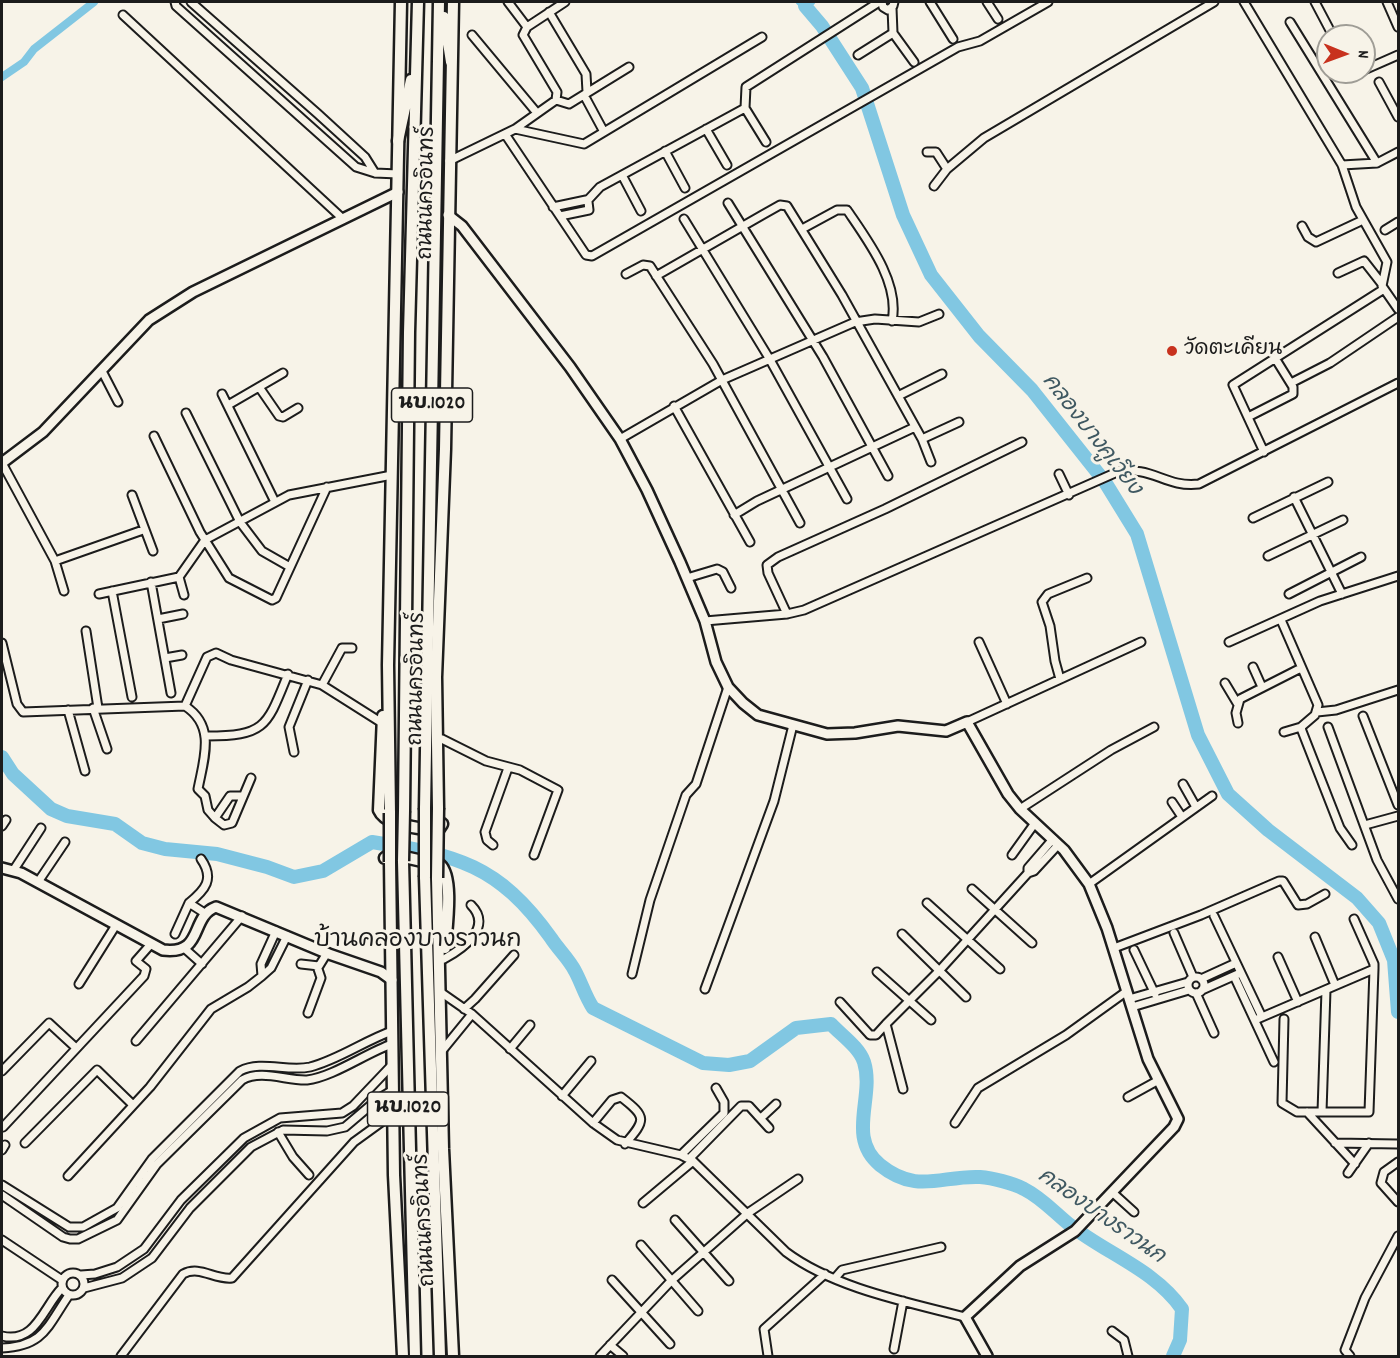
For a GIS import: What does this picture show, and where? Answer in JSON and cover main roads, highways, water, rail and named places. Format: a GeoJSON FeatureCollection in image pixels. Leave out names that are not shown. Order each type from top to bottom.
{"type":"FeatureCollection","features":[{"type":"Feature","properties":{"kind":"main road","name":"ถนนนครอินทร์"},"geometry":{"type":"LineString","coordinates":[[401,2],[388,665],[392,1065],[403,1356]]}},
{"type":"Feature","properties":{"kind":"main road","name":"ถนนนครอินทร์"},"geometry":{"type":"LineString","coordinates":[[415,1356],[403,861],[409,332],[417,2]]}},
{"type":"Feature","properties":{"kind":"main road","name":"ถนนนครอินทร์"},"geometry":{"type":"LineString","coordinates":[[440,2],[425,808],[425,877],[440,1356]]}},
{"type":"Feature","properties":{"kind":"main road"},"geometry":{"type":"LineString","coordinates":[[440,2],[451,62]]}},
{"type":"Feature","properties":{"kind":"main road","name":"ถนนนครอินทร์"},"geometry":{"type":"LineString","coordinates":[[453,2],[445,449],[436,677],[439,989],[453,1356]]}},
{"type":"Feature","properties":{"kind":"main road"},"geometry":{"type":"LineString","coordinates":[[398,141],[416,52]]}},
{"type":"Feature","properties":{"kind":"main road"},"geometry":{"type":"LineString","coordinates":[[388,665],[382,723],[379,810],[388,820],[433,831],[442,826],[442,739],[436,677]]}},
{"type":"Feature","properties":{"kind":"main road"},"geometry":{"type":"LineString","coordinates":[[392,968],[386,953],[383,874],[384,859],[391,854],[440,865],[444,869],[448,888],[444,959],[439,989]]}},
{"type":"Feature","properties":{"kind":"waterway"},"geometry":{"type":"LineString","coordinates":[[2,77],[24,62],[34,49],[94,2]]}},
{"type":"Feature","properties":{"kind":"waterway","name":"คลองบางคูเวียง"},"geometry":{"type":"LineString","coordinates":[[800,2],[805,6],[811,2]]}},
{"type":"Feature","properties":{"kind":"waterway","name":"คลองบางคูเวียง"},"geometry":{"type":"LineString","coordinates":[[805,6],[822,26],[862,88],[903,215],[931,275],[979,336],[1032,390],[1105,482],[1137,534],[1198,735],[1228,794],[1268,830],[1357,898],[1379,923],[1394,960],[1398,1012]]}},
{"type":"Feature","properties":{"kind":"waterway","name":"คลองบางราวนก"},"geometry":{"type":"LineString","coordinates":[[2,757],[13,774],[51,809],[67,816],[115,824],[142,843],[165,849],[217,854],[267,867],[294,877],[323,871],[372,842],[428,852],[474,867],[513,894],[532,913],[573,967],[593,1008],[703,1063],[729,1065],[750,1061],[796,1028],[831,1024],[854,1046],[864,1062],[866,1075],[863,1116],[865,1142],[870,1154],[880,1165],[906,1179],[930,1182],[980,1177],[1008,1183],[1031,1193],[1070,1225],[1144,1273],[1171,1295],[1182,1309],[1180,1340],[1173,1356]]}},
{"type":"Feature","properties":{"kind":"place","name":"วัดตะเคียน"},"geometry":{"type":"Point","coordinates":[1172,351]}},
{"type":"Feature","properties":{"kind":"district","name":"บ้านคลองบางราวนก"},"geometry":{"type":"Point","coordinates":[418,943]}}]}
